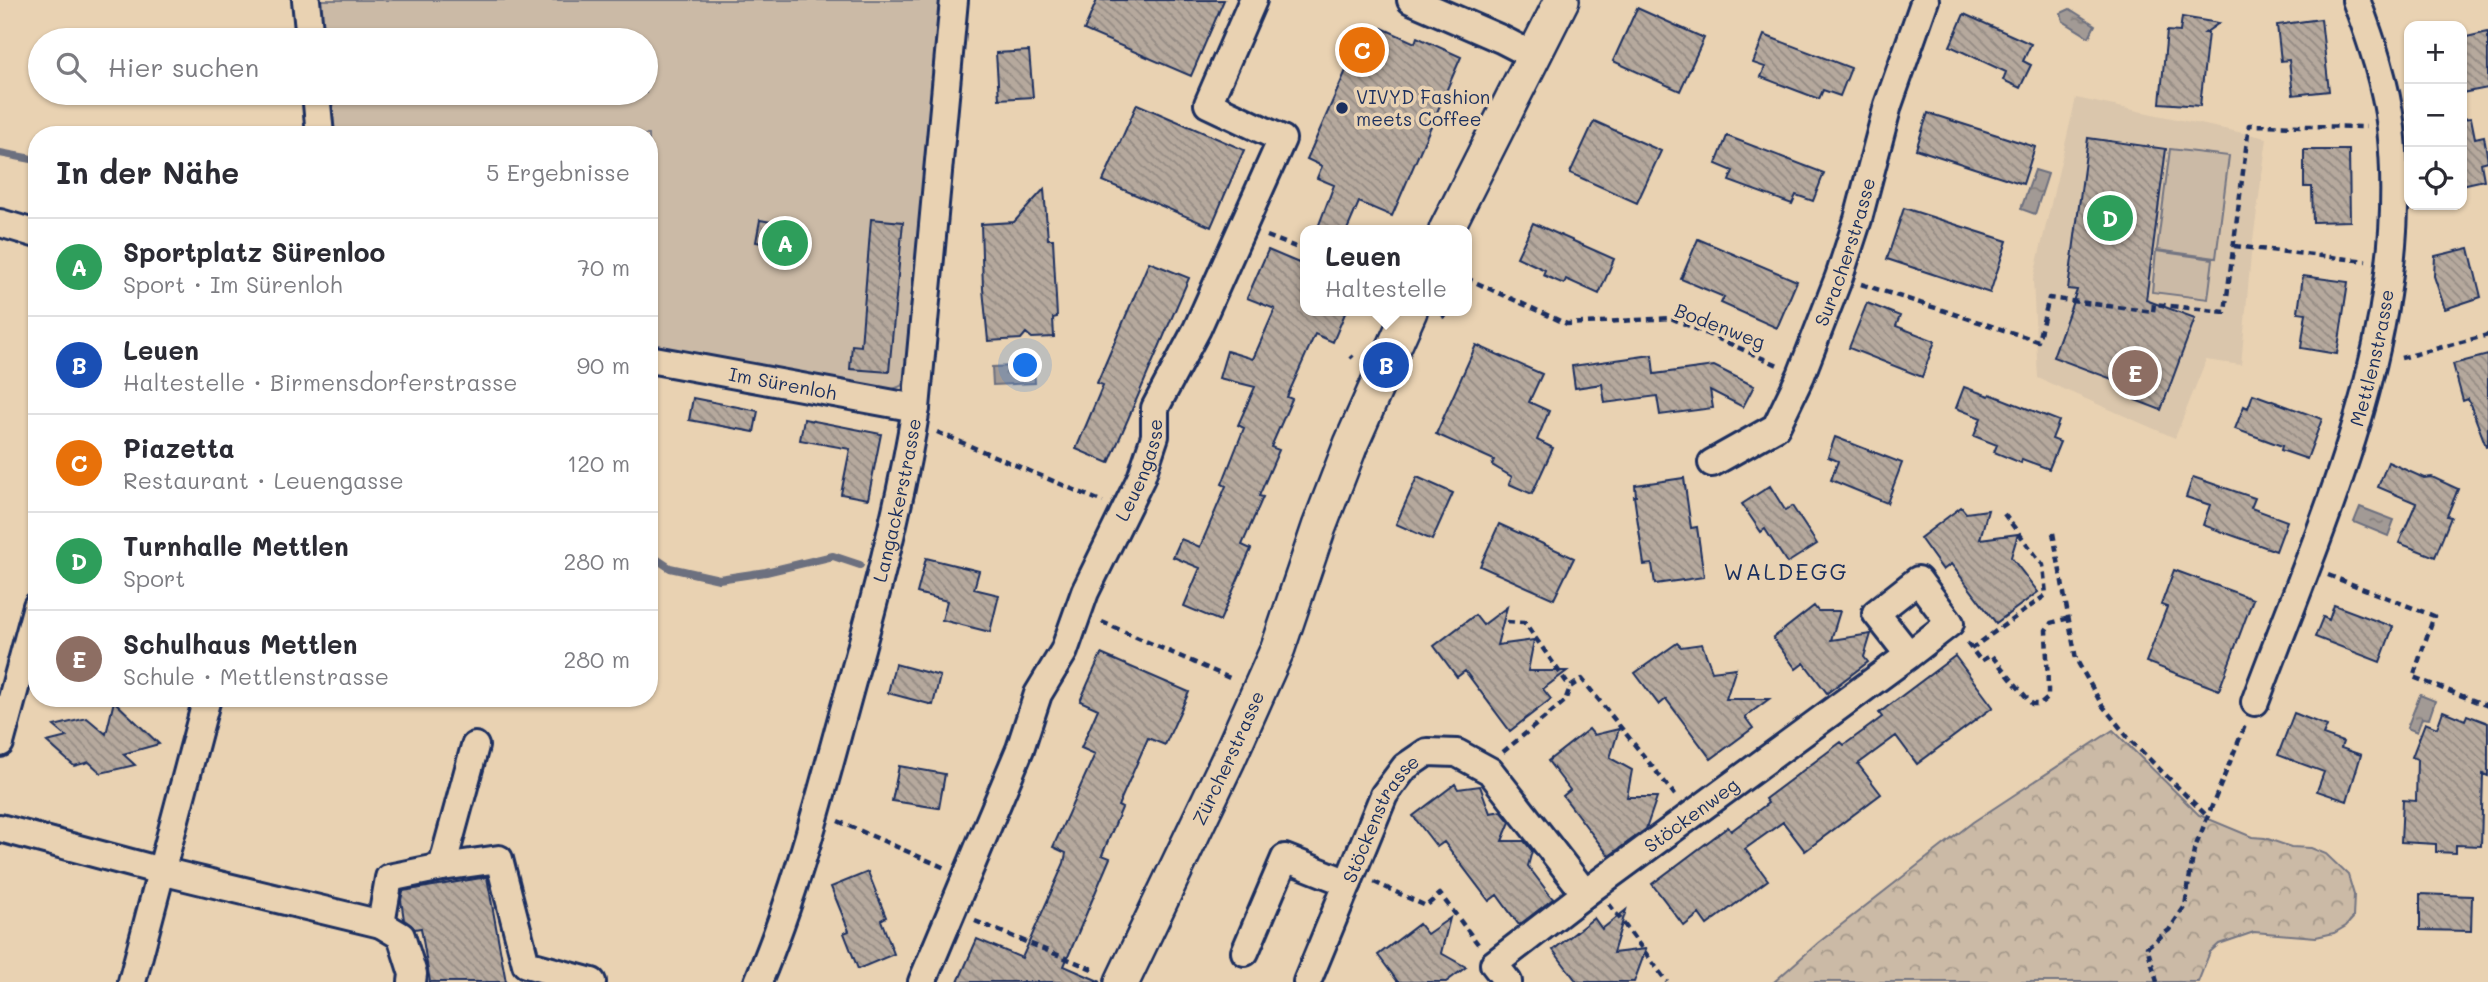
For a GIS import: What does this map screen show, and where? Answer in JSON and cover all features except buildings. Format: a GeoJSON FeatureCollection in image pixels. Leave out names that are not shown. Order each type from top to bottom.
{"type":"FeatureCollection","features":[{"type":"Feature","properties":{"kind":"main road"},"geometry":{"type":"LineString","coordinates":[[1450,225],[1562,0]]}},
{"type":"Feature","properties":{"kind":"main road","name":"Zürcherstrasse"},"geometry":{"type":"LineString","coordinates":[[1122,982],[1274,657],[1351,444],[1408,316]]}},
{"type":"Feature","properties":{"kind":"street"},"geometry":{"type":"LineString","coordinates":[[306,0],[309,28]]}},
{"type":"Feature","properties":{"kind":"street","name":"Langackerstrasse"},"geometry":{"type":"LineString","coordinates":[[758,982],[802,866],[905,474],[915,415],[954,0]]}},
{"type":"Feature","properties":{"kind":"street","name":"Leuengasse"},"geometry":{"type":"LineString","coordinates":[[922,982],[1020,749],[1038,694],[1064,651],[1085,592],[1141,478],[1152,448],[1155,408],[1197,329],[1282,139],[1208,104],[1253,0]]}},
{"type":"Feature","properties":{"kind":"street"},"geometry":{"type":"LineString","coordinates":[[1411,0],[1534,56]]}},
{"type":"Feature","properties":{"kind":"street","name":"Suracherstrasse"},"geometry":{"type":"LineString","coordinates":[[1712,463],[1776,427],[1801,375],[1839,277],[1858,219],[1892,93],[1925,0]]}},
{"type":"Feature","properties":{"kind":"street","name":"Mettlenstrasse"},"geometry":{"type":"LineString","coordinates":[[2255,702],[2360,415],[2385,314],[2392,263],[2394,188],[2391,127],[2377,57],[2356,0]]}},
{"type":"Feature","properties":{"kind":"street"},"geometry":{"type":"LineString","coordinates":[[317,105],[319,126]]}},
{"type":"Feature","properties":{"kind":"street"},"geometry":{"type":"LineString","coordinates":[[0,223],[28,231]]}},
{"type":"Feature","properties":{"kind":"street","name":"Im Sürenloh"},"geometry":{"type":"LineString","coordinates":[[658,361],[915,415]]}},
{"type":"Feature","properties":{"kind":"street"},"geometry":{"type":"LineString","coordinates":[[1909,655],[1876,613],[1918,580],[1951,623]]}},
{"type":"Feature","properties":{"kind":"street","name":"Stöckenweg"},"geometry":{"type":"LineString","coordinates":[[1501,973],[1590,890],[1951,623]]}},
{"type":"Feature","properties":{"kind":"street"},"geometry":{"type":"LineString","coordinates":[[0,743],[28,639]]}},
{"type":"Feature","properties":{"kind":"street"},"geometry":{"type":"LineString","coordinates":[[132,982],[204,707]]}},
{"type":"Feature","properties":{"kind":"street"},"geometry":{"type":"LineString","coordinates":[[442,867],[475,746]]}},
{"type":"Feature","properties":{"kind":"street","name":"Stöckenstrasse"},"geometry":{"type":"LineString","coordinates":[[1307,982],[1384,795],[1405,767],[1427,752],[1457,753],[1490,771],[1590,890]]}},
{"type":"Feature","properties":{"kind":"street"},"geometry":{"type":"LineString","coordinates":[[0,828],[161,871],[381,924],[401,936],[413,974],[412,982]]}},
{"type":"Feature","properties":{"kind":"street"},"geometry":{"type":"LineString","coordinates":[[1245,952],[1285,858],[1350,877]]}},
{"type":"Feature","properties":{"kind":"street"},"geometry":{"type":"LineString","coordinates":[[381,924],[388,878],[499,859],[527,973],[592,982]]}},
{"type":"Feature","properties":{"kind":"path"},"geometry":{"type":"LineString","coordinates":[[1839,277],[2038,341],[2049,299],[2153,312],[2154,304],[2225,312],[2249,125],[2391,127]]}},
{"type":"Feature","properties":{"kind":"path"},"geometry":{"type":"LineString","coordinates":[[1243,226],[1300,249]]}},
{"type":"Feature","properties":{"kind":"path"},"geometry":{"type":"LineString","coordinates":[[2234,246],[2392,263]]}},
{"type":"Feature","properties":{"kind":"path","name":"Bodenweg"},"geometry":{"type":"LineString","coordinates":[[1472,281],[1567,324],[1671,318],[1801,375]]}},
{"type":"Feature","properties":{"kind":"path"},"geometry":{"type":"LineString","coordinates":[[2374,363],[2488,335]]}},
{"type":"Feature","properties":{"kind":"path"},"geometry":{"type":"LineString","coordinates":[[915,415],[1081,493]]}},
{"type":"Feature","properties":{"kind":"path"},"geometry":{"type":"LineString","coordinates":[[1971,649],[2046,595],[2043,565],[2004,514]]}},
{"type":"Feature","properties":{"kind":"path"},"geometry":{"type":"LineString","coordinates":[[2053,533],[2076,659],[2102,705],[2130,740],[2208,817]]}},
{"type":"Feature","properties":{"kind":"path"},"geometry":{"type":"LineString","coordinates":[[2306,567],[2434,616],[2413,677],[2488,706]]}},
{"type":"Feature","properties":{"kind":"path"},"geometry":{"type":"LineString","coordinates":[[1079,612],[1222,674]]}},
{"type":"Feature","properties":{"kind":"path"},"geometry":{"type":"LineString","coordinates":[[1951,623],[1982,661],[1991,655],[2032,704],[2041,704],[2048,698],[2046,630],[2050,623],[2069,618]]}},
{"type":"Feature","properties":{"kind":"path"},"geometry":{"type":"LineString","coordinates":[[1507,622],[1525,623],[1570,687]]}},
{"type":"Feature","properties":{"kind":"path"},"geometry":{"type":"LineString","coordinates":[[1484,768],[1565,701],[1570,687],[1582,680],[1691,816]]}},
{"type":"Feature","properties":{"kind":"path"},"geometry":{"type":"LineString","coordinates":[[2157,982],[2147,947],[2169,930],[2185,906],[2194,850],[2255,702]]}},
{"type":"Feature","properties":{"kind":"path"},"geometry":{"type":"LineString","coordinates":[[817,812],[965,877]]}},
{"type":"Feature","properties":{"kind":"path"},"geometry":{"type":"LineString","coordinates":[[1350,877],[1426,906],[1440,894],[1501,973]]}},
{"type":"Feature","properties":{"kind":"path"},"geometry":{"type":"LineString","coordinates":[[1590,890],[1667,982]]}},
{"type":"Feature","properties":{"kind":"path"},"geometry":{"type":"LineString","coordinates":[[948,918],[1092,969]]}},
{"type":"Feature","properties":{"kind":"shaded area"},"geometry":{"type":"Polygon","coordinates":[[[2076,98],[2267,138],[2251,255],[2241,365],[2206,360],[2175,438],[2038,378],[2033,280],[2076,98]]]}},
{"type":"Feature","properties":{"kind":"green space"},"geometry":{"type":"Polygon","coordinates":[[[312,0],[943,0],[908,375],[901,386],[888,391],[658,353],[658,126],[326,126],[324,105],[658,105],[658,28],[316,28],[312,0]]]}},
{"type":"Feature","properties":{"kind":"green space"},"geometry":{"type":"Polygon","coordinates":[[[2170,149],[2229,156],[2216,258],[2157,250],[2170,149]]]}},
{"type":"Feature","properties":{"kind":"green space"},"geometry":{"type":"Polygon","coordinates":[[[2156,251],[2213,259],[2208,299],[2152,292],[2156,251]]]}},
{"type":"Feature","properties":{"kind":"green space"},"geometry":{"type":"Polygon","coordinates":[[[2113,730],[2199,815],[2252,837],[2265,838],[2291,847],[2311,848],[2326,854],[2348,875],[2354,895],[2353,918],[2334,933],[2316,937],[2254,932],[2219,944],[2210,952],[2198,982],[1774,982],[1818,943],[1973,822],[2113,730]]]}},
{"type":"Feature","properties":{"kind":"water"},"geometry":{"type":"Polygon","coordinates":[[[2070,9],[2095,25],[2089,37],[2063,21],[2061,13],[2070,9]]]}},
{"type":"Feature","properties":{"kind":"water"},"geometry":{"type":"Polygon","coordinates":[[[2035,170],[2048,174],[2035,214],[2021,209],[2035,170]]]}},
{"type":"Feature","properties":{"kind":"water"},"geometry":{"type":"Polygon","coordinates":[[[1034,365],[1035,383],[993,385],[992,367],[1034,365]]]}},
{"type":"Feature","properties":{"kind":"water"},"geometry":{"type":"Polygon","coordinates":[[[2360,507],[2394,520],[2388,536],[2354,522],[2360,507]]]}},
{"type":"Feature","properties":{"kind":"water"},"geometry":{"type":"Polygon","coordinates":[[[2420,695],[2435,701],[2429,719],[2422,718],[2417,732],[2407,728],[2420,695]]]}},
{"type":"Feature","properties":{"kind":"waterway"},"geometry":{"type":"LineString","coordinates":[[0,153],[28,158]]}},
{"type":"Feature","properties":{"kind":"waterway"},"geometry":{"type":"LineString","coordinates":[[658,560],[670,568],[719,579],[766,572],[833,556],[860,565]]}},
{"type":"Feature","properties":{"kind":"place","name":"Piazetta"},"geometry":{"type":"Point","coordinates":[1362,50]}},
{"type":"Feature","properties":{"kind":"place","name":"VIVYD Fashion meets Coffee"},"geometry":{"type":"Point","coordinates":[1342,108]}},
{"type":"Feature","properties":{"kind":"place","name":"Turnhalle Mettlen"},"geometry":{"type":"Point","coordinates":[2110,218]}},
{"type":"Feature","properties":{"kind":"place","name":"Sportplatz Sürenloo"},"geometry":{"type":"Point","coordinates":[785,243]}},
{"type":"Feature","properties":{"kind":"place","name":"Leuen"},"geometry":{"type":"Point","coordinates":[1386,365]}},
{"type":"Feature","properties":{"kind":"place","name":"Schulhaus Mettlen"},"geometry":{"type":"Point","coordinates":[2135,373]}},
{"type":"Feature","properties":{"kind":"district","name":"WALDEGG"},"geometry":{"type":"Point","coordinates":[1786,572]}}]}
